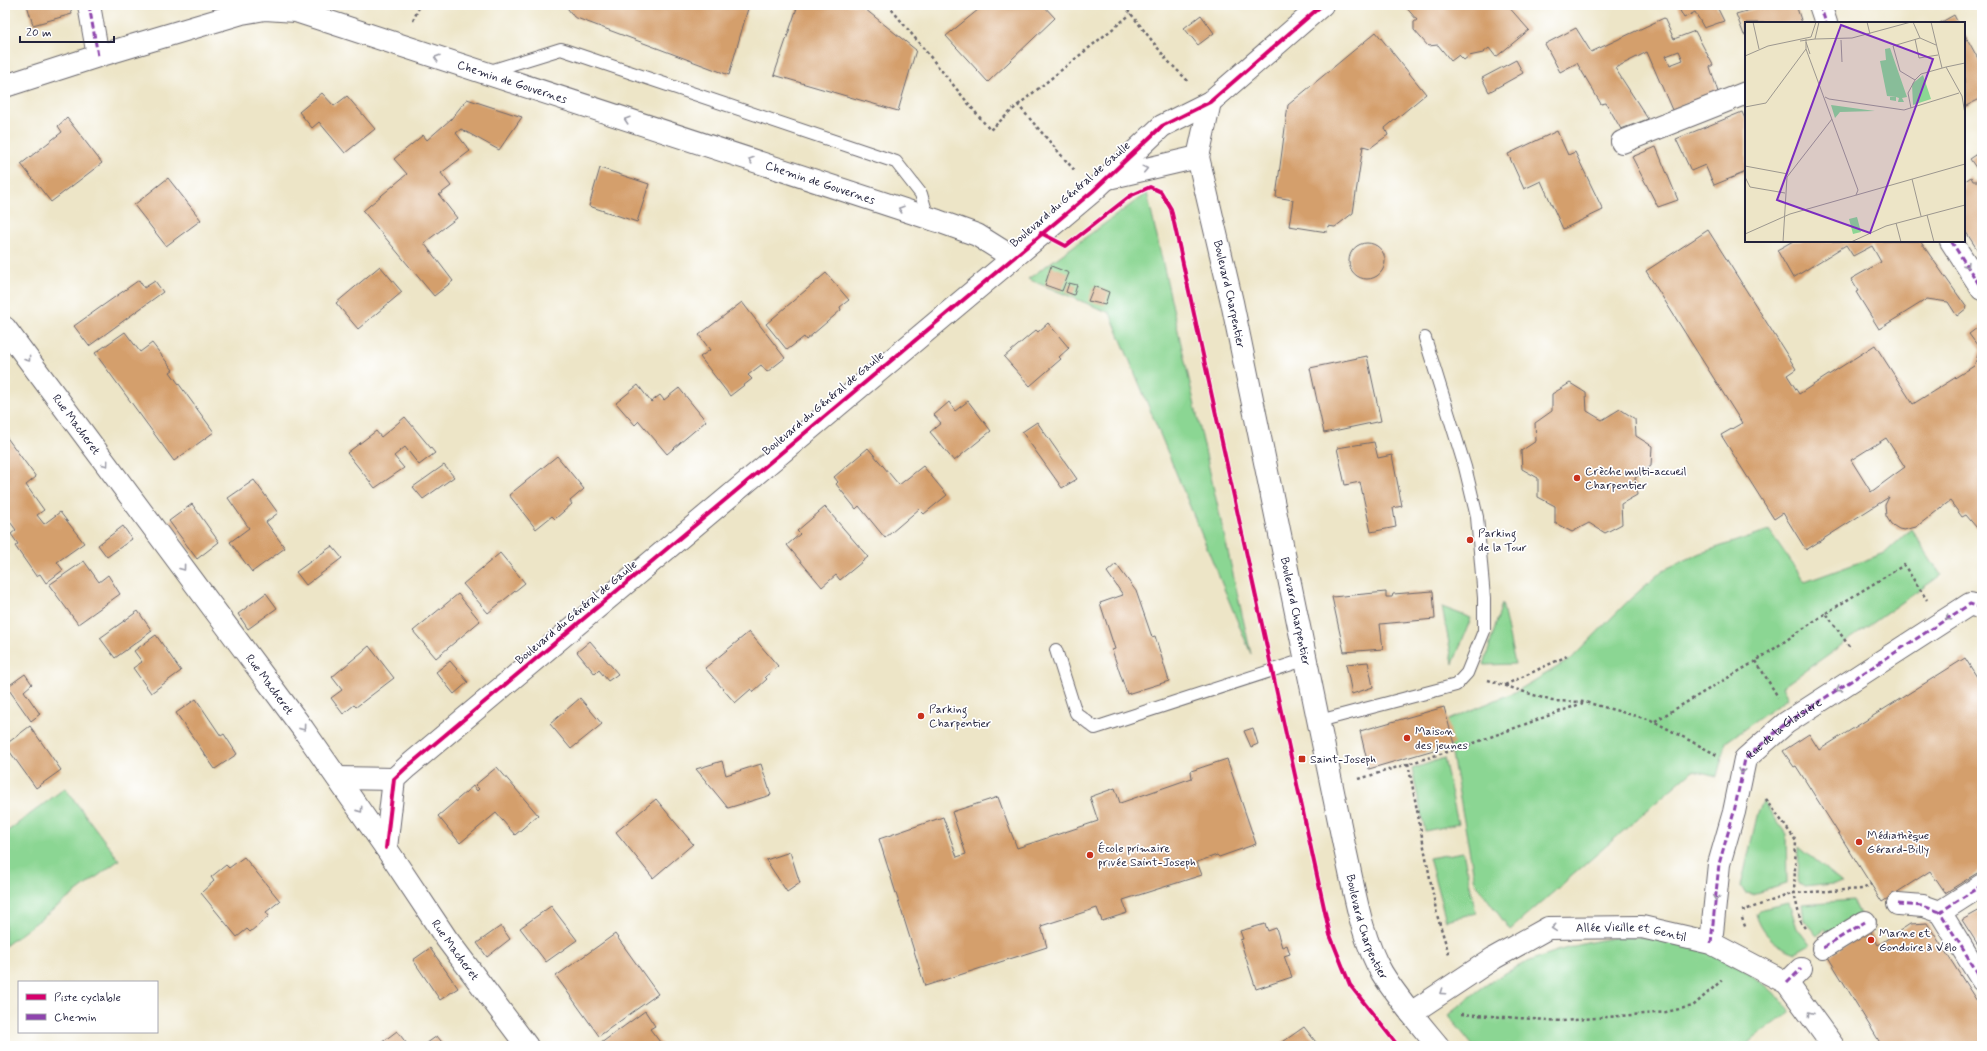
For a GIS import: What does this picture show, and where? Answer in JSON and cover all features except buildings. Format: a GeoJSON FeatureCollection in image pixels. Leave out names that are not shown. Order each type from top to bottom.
{"type":"FeatureCollection","features":[{"type":"Feature","properties":{"kind":"street"},"geometry":{"type":"LineString","coordinates":[[89,5],[98,56]]}},
{"type":"Feature","properties":{"kind":"street","name":"Boulevard du Général de Gaulle"},"geometry":{"type":"LineString","coordinates":[[394,779],[1100,184],[1162,126],[1210,102],[1322,5]]}},
{"type":"Feature","properties":{"kind":"street"},"geometry":{"type":"LineString","coordinates":[[1820,5],[1826,22]]}},
{"type":"Feature","properties":{"kind":"street","name":"Chemin de Gouvernes"},"geometry":{"type":"LineString","coordinates":[[5,86],[98,56],[242,13],[265,9],[296,8],[482,73],[978,235],[1012,257]]}},
{"type":"Feature","properties":{"kind":"street"},"geometry":{"type":"LineString","coordinates":[[1622,142],[1745,93]]}},
{"type":"Feature","properties":{"kind":"street"},"geometry":{"type":"LineString","coordinates":[[1198,158],[1210,102]]}},
{"type":"Feature","properties":{"kind":"street","name":"Boulevard du Général de Gaulle"},"geometry":{"type":"LineString","coordinates":[[1100,184],[1198,158]]}},
{"type":"Feature","properties":{"kind":"street","name":"Boulevard Charpentier"},"geometry":{"type":"LineString","coordinates":[[1198,158],[1233,310],[1307,659],[1344,845],[1369,944],[1382,973],[1411,1013],[1438,1046]]}},
{"type":"Feature","properties":{"kind":"street"},"geometry":{"type":"LineString","coordinates":[[1952,242],[1982,289]]}},
{"type":"Feature","properties":{"kind":"street","name":"Rue Macheret"},"geometry":{"type":"LineString","coordinates":[[5,328],[338,778],[446,938],[527,1046]]}},
{"type":"Feature","properties":{"kind":"street","name":"Rue de la Glaisière"},"geometry":{"type":"LineString","coordinates":[[1711,943],[1720,864],[1745,759],[1786,723],[1970,604],[1982,608]]}},
{"type":"Feature","properties":{"kind":"street"},"geometry":{"type":"LineString","coordinates":[[338,778],[394,779],[386,848]]}},
{"type":"Feature","properties":{"kind":"street"},"geometry":{"type":"LineString","coordinates":[[1940,912],[1982,885]]}},
{"type":"Feature","properties":{"kind":"street"},"geometry":{"type":"LineString","coordinates":[[1898,904],[1923,906],[1940,912],[1982,980]]}},
{"type":"Feature","properties":{"kind":"street"},"geometry":{"type":"LineString","coordinates":[[1824,948],[1865,922]]}},
{"type":"Feature","properties":{"kind":"street","name":"Allée Vieille et Gentil"},"geometry":{"type":"LineString","coordinates":[[1411,1013],[1494,958],[1548,928],[1642,927],[1711,943],[1794,976],[1833,1046]]}},
{"type":"Feature","properties":{"kind":"lane"},"geometry":{"type":"LineString","coordinates":[[482,73],[561,50],[896,162],[921,194],[928,218]]}},
{"type":"Feature","properties":{"kind":"lane"},"geometry":{"type":"LineString","coordinates":[[1319,721],[1456,685],[1467,673],[1484,632],[1484,598],[1477,517],[1465,467],[1425,338]]}},
{"type":"Feature","properties":{"kind":"lane"},"geometry":{"type":"LineString","coordinates":[[1056,650],[1076,713],[1095,728],[1307,659]]}},
{"type":"Feature","properties":{"kind":"path"},"geometry":{"type":"LineString","coordinates":[[888,5],[990,130],[1131,14]]}},
{"type":"Feature","properties":{"kind":"path"},"geometry":{"type":"LineString","coordinates":[[1124,5],[1168,61],[1210,102]]}},
{"type":"Feature","properties":{"kind":"path"},"geometry":{"type":"LineString","coordinates":[[1018,106],[1100,184]]}},
{"type":"Feature","properties":{"kind":"path"},"geometry":{"type":"LineString","coordinates":[[1654,722],[1756,661],[1826,612],[1904,565],[1942,622]]}},
{"type":"Feature","properties":{"kind":"path"},"geometry":{"type":"LineString","coordinates":[[1826,612],[1844,639]]}},
{"type":"Feature","properties":{"kind":"path"},"geometry":{"type":"LineString","coordinates":[[1505,686],[1567,656]]}},
{"type":"Feature","properties":{"kind":"path"},"geometry":{"type":"LineString","coordinates":[[1756,661],[1776,694]]}},
{"type":"Feature","properties":{"kind":"path"},"geometry":{"type":"LineString","coordinates":[[1467,673],[1552,701],[1585,702],[1654,722],[1717,754],[1738,792]]}},
{"type":"Feature","properties":{"kind":"path"},"geometry":{"type":"LineString","coordinates":[[1333,788],[1408,763],[1463,747],[1585,702]]}},
{"type":"Feature","properties":{"kind":"path"},"geometry":{"type":"LineString","coordinates":[[1745,759],[1761,792],[1796,841],[1794,893],[1800,923],[1824,948]]}},
{"type":"Feature","properties":{"kind":"path"},"geometry":{"type":"LineString","coordinates":[[1408,763],[1437,915],[1457,982],[1461,1015],[1562,1021],[1666,1012],[1693,1006],[1728,975]]}},
{"type":"Feature","properties":{"kind":"path"},"geometry":{"type":"LineString","coordinates":[[1746,931],[1740,912],[1794,893],[1864,889],[1871,884]]}},
{"type":"Feature","properties":{"kind":"green space"},"geometry":{"type":"Polygon","coordinates":[[[1147,193],[1251,654],[1110,313],[1028,279],[1147,193]]]}},
{"type":"Feature","properties":{"kind":"green space"},"geometry":{"type":"Polygon","coordinates":[[[1911,529],[1941,575],[1782,687],[1788,698],[1726,742],[1717,776],[1693,770],[1510,930],[1475,882],[1446,721],[1517,691],[1571,659],[1628,601],[1663,570],[1701,553],[1769,530],[1805,582],[1885,553],[1911,529]]]}},
{"type":"Feature","properties":{"kind":"green space"},"geometry":{"type":"Polygon","coordinates":[[[1502,603],[1515,664],[1484,665],[1502,603]]]}},
{"type":"Feature","properties":{"kind":"green space"},"geometry":{"type":"Polygon","coordinates":[[[1442,607],[1471,618],[1453,664],[1442,607]]]}},
{"type":"Feature","properties":{"kind":"green space"},"geometry":{"type":"Polygon","coordinates":[[[1444,758],[1458,824],[1425,831],[1412,769],[1444,758]]]}},
{"type":"Feature","properties":{"kind":"green space"},"geometry":{"type":"Polygon","coordinates":[[[65,788],[119,860],[5,946],[5,833],[65,788]]]}},
{"type":"Feature","properties":{"kind":"green space"},"geometry":{"type":"Polygon","coordinates":[[[1763,801],[1786,834],[1787,884],[1753,894],[1745,893],[1741,886],[1757,816],[1763,801]]]}},
{"type":"Feature","properties":{"kind":"green space"},"geometry":{"type":"Polygon","coordinates":[[[1799,847],[1842,883],[1804,887],[1798,882],[1799,847]]]}},
{"type":"Feature","properties":{"kind":"green space"},"geometry":{"type":"Polygon","coordinates":[[[1463,852],[1476,913],[1446,920],[1429,858],[1463,852]]]}},
{"type":"Feature","properties":{"kind":"green space"},"geometry":{"type":"Polygon","coordinates":[[[1853,900],[1860,914],[1828,935],[1825,928],[1817,935],[1804,921],[1802,904],[1853,900]]]}},
{"type":"Feature","properties":{"kind":"green space"},"geometry":{"type":"Polygon","coordinates":[[[1789,903],[1797,928],[1810,945],[1796,953],[1782,947],[1771,939],[1762,928],[1756,914],[1761,909],[1789,903]]]}},
{"type":"Feature","properties":{"kind":"green space"},"geometry":{"type":"Polygon","coordinates":[[[1618,937],[1654,938],[1682,941],[1717,955],[1746,971],[1772,991],[1790,1012],[1744,1046],[1473,1046],[1448,1015],[1486,985],[1521,965],[1537,958],[1585,943],[1618,937]]]}},
{"type":"Feature","properties":{"kind":"marked path"},"geometry":{"type":"LineString","coordinates":[[89,5],[98,56]]}},
{"type":"Feature","properties":{"kind":"marked path"},"geometry":{"type":"LineString","coordinates":[[295,5],[296,11]]}},
{"type":"Feature","properties":{"kind":"marked path"},"geometry":{"type":"LineString","coordinates":[[1820,5],[1826,22]]}},
{"type":"Feature","properties":{"kind":"marked path"},"geometry":{"type":"LineString","coordinates":[[1952,242],[1982,289]]}},
{"type":"Feature","properties":{"kind":"marked path"},"geometry":{"type":"LineString","coordinates":[[1711,943],[1719,864],[1734,812],[1745,759],[1786,723],[1970,604],[1982,608]]}},
{"type":"Feature","properties":{"kind":"marked path"},"geometry":{"type":"LineString","coordinates":[[1982,885],[1940,912],[1982,980]]}},
{"type":"Feature","properties":{"kind":"marked path"},"geometry":{"type":"LineString","coordinates":[[1898,904],[1923,906],[1940,912]]}},
{"type":"Feature","properties":{"kind":"marked path"},"geometry":{"type":"LineString","coordinates":[[1823,948],[1865,922]]}},
{"type":"Feature","properties":{"kind":"marked path"},"geometry":{"type":"LineString","coordinates":[[1787,983],[1801,969]]}},
{"type":"Feature","properties":{"kind":"cycle path"},"geometry":{"type":"LineString","coordinates":[[386,848],[394,779],[407,767],[1093,191],[1162,126],[1210,102],[1322,5]]}},
{"type":"Feature","properties":{"kind":"cycle path"},"geometry":{"type":"LineString","coordinates":[[1041,233],[1066,246],[1130,196],[1150,187],[1161,192],[1171,209],[1330,935],[1350,985],[1398,1046]]}},
{"type":"Feature","properties":{"kind":"place","name":"Crèche multi-accueil Charpentier"},"geometry":{"type":"Point","coordinates":[1577,478]}},
{"type":"Feature","properties":{"kind":"place","name":"Parking de la Tour"},"geometry":{"type":"Point","coordinates":[1470,540]}},
{"type":"Feature","properties":{"kind":"place","name":"Parking Charpentier"},"geometry":{"type":"Point","coordinates":[921,716]}},
{"type":"Feature","properties":{"kind":"place","name":"Maison des jeunes"},"geometry":{"type":"Point","coordinates":[1407,738]}},
{"type":"Feature","properties":{"kind":"place","name":"Saint-Joseph"},"geometry":{"type":"Point","coordinates":[1302,759]}},
{"type":"Feature","properties":{"kind":"place","name":"Médiathèque Gérard-Billy"},"geometry":{"type":"Point","coordinates":[1859,842]}},
{"type":"Feature","properties":{"kind":"place","name":"École primaire privée Saint-Joseph"},"geometry":{"type":"Point","coordinates":[1090,855]}},
{"type":"Feature","properties":{"kind":"place","name":"Marne et Gondoire à Vélo"},"geometry":{"type":"Point","coordinates":[1871,940]}}]}
